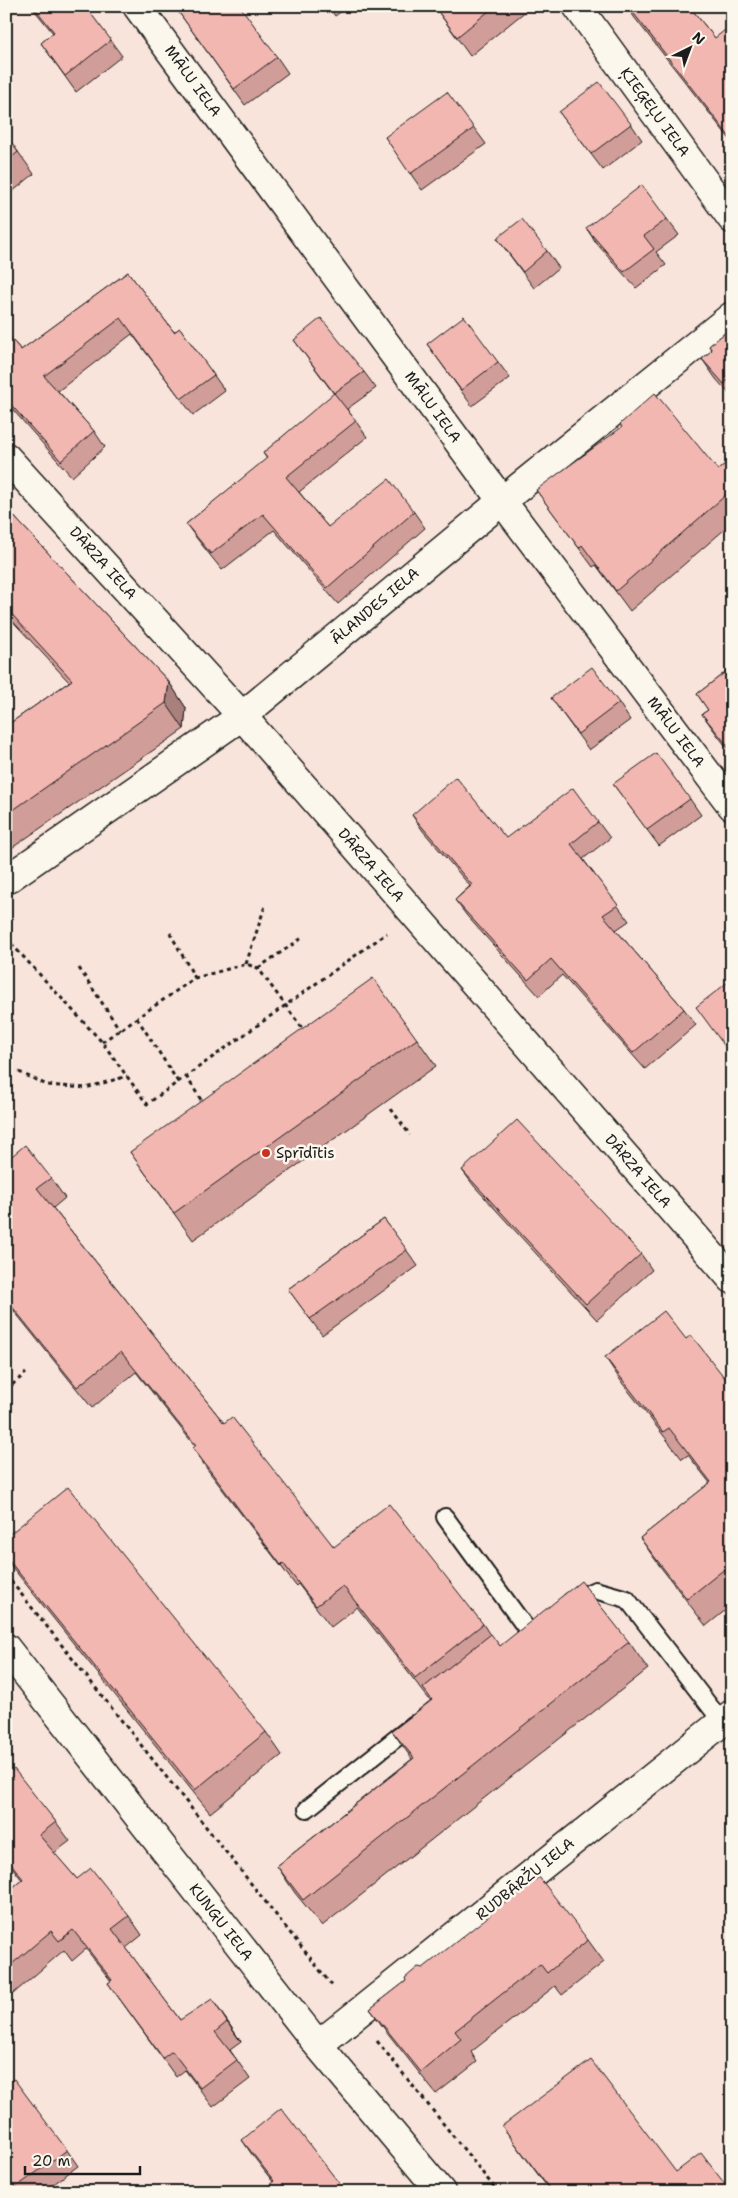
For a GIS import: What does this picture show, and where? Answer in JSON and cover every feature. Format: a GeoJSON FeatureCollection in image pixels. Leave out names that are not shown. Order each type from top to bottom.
{"type":"FeatureCollection","features":[{"type":"Feature","properties":{"kind":"street","name":"MĀLU IELA"},"geometry":{"type":"LineString","coordinates":[[137,6],[502,501],[732,806]]}},
{"type":"Feature","properties":{"kind":"street","name":"ĶIEĢEĻU IELA"},"geometry":{"type":"LineString","coordinates":[[578,6],[732,218]]}},
{"type":"Feature","properties":{"kind":"street","name":"ĀLANDES IELA"},"geometry":{"type":"LineString","coordinates":[[6,880],[242,716],[502,501],[732,316]]}},
{"type":"Feature","properties":{"kind":"street","name":"DĀRZA IELA"},"geometry":{"type":"LineString","coordinates":[[6,456],[242,716],[732,1279]]}},
{"type":"Feature","properties":{"kind":"street","name":"KUNGU IELA"},"geometry":{"type":"LineString","coordinates":[[6,1648],[318,2045],[440,2192]]}},
{"type":"Feature","properties":{"kind":"street","name":"RUDBĀRŽU IELA"},"geometry":{"type":"LineString","coordinates":[[318,2045],[727,1718]]}},
{"type":"Feature","properties":{"kind":"lane"},"geometry":{"type":"LineString","coordinates":[[445,1517],[529,1632]]}},
{"type":"Feature","properties":{"kind":"lane"},"geometry":{"type":"LineString","coordinates":[[557,1610],[595,1590],[627,1599],[727,1718]]}},
{"type":"Feature","properties":{"kind":"lane"},"geometry":{"type":"LineString","coordinates":[[514,1644],[543,1621]]}},
{"type":"Feature","properties":{"kind":"lane"},"geometry":{"type":"LineString","coordinates":[[307,1809],[430,1712]]}},
{"type":"Feature","properties":{"kind":"path"},"geometry":{"type":"LineString","coordinates":[[246,964],[265,906]]}},
{"type":"Feature","properties":{"kind":"path"},"geometry":{"type":"LineString","coordinates":[[6,938],[102,1042],[147,1104],[414,914]]}},
{"type":"Feature","properties":{"kind":"path"},"geometry":{"type":"LineString","coordinates":[[170,933],[195,978]]}},
{"type":"Feature","properties":{"kind":"path"},"geometry":{"type":"LineString","coordinates":[[258,968],[302,938]]}},
{"type":"Feature","properties":{"kind":"path"},"geometry":{"type":"LineString","coordinates":[[102,1042],[195,978],[246,964],[258,968],[308,1036]]}},
{"type":"Feature","properties":{"kind":"path"},"geometry":{"type":"LineString","coordinates":[[79,968],[120,1030]]}},
{"type":"Feature","properties":{"kind":"path"},"geometry":{"type":"LineString","coordinates":[[137,1018],[178,1082]]}},
{"type":"Feature","properties":{"kind":"path"},"geometry":{"type":"LineString","coordinates":[[19,1072],[48,1085],[86,1088],[127,1076]]}},
{"type":"Feature","properties":{"kind":"path"},"geometry":{"type":"LineString","coordinates":[[186,1076],[206,1108]]}},
{"type":"Feature","properties":{"kind":"path"},"geometry":{"type":"LineString","coordinates":[[391,1110],[410,1135]]}},
{"type":"Feature","properties":{"kind":"path"},"geometry":{"type":"LineString","coordinates":[[6,1390],[26,1373]]}},
{"type":"Feature","properties":{"kind":"path"},"geometry":{"type":"LineString","coordinates":[[6,1575],[355,2015],[454,2134],[498,2192]]}},
{"type":"Feature","properties":{"kind":"building"},"geometry":{"type":"Polygon","coordinates":[[[33,6],[85,6],[111,40],[65,76],[41,43],[54,32],[33,6]]]}},
{"type":"Feature","properties":{"kind":"building"},"geometry":{"type":"Polygon","coordinates":[[[176,6],[240,6],[277,57],[234,89],[176,6]]]}},
{"type":"Feature","properties":{"kind":"building"},"geometry":{"type":"Polygon","coordinates":[[[434,6],[495,6],[457,37],[434,6]]]}},
{"type":"Feature","properties":{"kind":"building"},"geometry":{"type":"Polygon","coordinates":[[[628,6],[689,6],[715,38],[725,30],[732,38],[732,140],[628,6]]]}},
{"type":"Feature","properties":{"kind":"building"},"geometry":{"type":"Polygon","coordinates":[[[599,82],[631,124],[591,154],[559,112],[599,82]]]}},
{"type":"Feature","properties":{"kind":"building"},"geometry":{"type":"Polygon","coordinates":[[[447,92],[474,128],[410,174],[385,137],[447,92]]]}},
{"type":"Feature","properties":{"kind":"building"},"geometry":{"type":"Polygon","coordinates":[[[6,135],[18,152],[6,162],[6,135]]]}},
{"type":"Feature","properties":{"kind":"building"},"geometry":{"type":"Polygon","coordinates":[[[642,185],[667,219],[644,236],[654,249],[624,272],[586,228],[642,185]]]}},
{"type":"Feature","properties":{"kind":"building"},"geometry":{"type":"Polygon","coordinates":[[[522,219],[547,251],[523,272],[497,238],[522,219]]]}},
{"type":"Feature","properties":{"kind":"building"},"geometry":{"type":"Polygon","coordinates":[[[128,272],[174,332],[180,328],[214,375],[181,399],[121,318],[44,376],[94,431],[61,461],[6,399],[6,333],[21,350],[128,272]]]}},
{"type":"Feature","properties":{"kind":"building"},"geometry":{"type":"Polygon","coordinates":[[[464,316],[498,362],[461,390],[427,344],[464,316]]]}},
{"type":"Feature","properties":{"kind":"building"},"geometry":{"type":"Polygon","coordinates":[[[321,318],[364,372],[334,393],[294,340],[321,318]]]}},
{"type":"Feature","properties":{"kind":"building"},"geometry":{"type":"Polygon","coordinates":[[[732,327],[732,377],[724,384],[702,359],[712,350],[709,346],[732,327]]]}},
{"type":"Feature","properties":{"kind":"building"},"geometry":{"type":"Polygon","coordinates":[[[334,393],[356,421],[286,477],[328,527],[389,479],[414,512],[327,588],[263,514],[211,554],[186,524],[267,458],[263,453],[334,393]]]}},
{"type":"Feature","properties":{"kind":"building"},"geometry":{"type":"Polygon","coordinates":[[[655,393],[718,470],[732,458],[732,501],[727,494],[616,591],[582,545],[579,548],[536,490],[622,427],[620,424],[655,393]]]}},
{"type":"Feature","properties":{"kind":"building"},"geometry":{"type":"Polygon","coordinates":[[[6,508],[169,682],[166,703],[6,815],[6,726],[72,680],[6,608],[6,508]]]}},
{"type":"Feature","properties":{"kind":"building"},"geometry":{"type":"Polygon","coordinates":[[[592,667],[619,703],[578,734],[551,698],[592,667]]]}},
{"type":"Feature","properties":{"kind":"building"},"geometry":{"type":"Polygon","coordinates":[[[732,667],[732,751],[702,714],[708,710],[697,694],[732,667]]]}},
{"type":"Feature","properties":{"kind":"building"},"geometry":{"type":"Polygon","coordinates":[[[656,753],[690,799],[647,830],[613,784],[656,753]]]}},
{"type":"Feature","properties":{"kind":"building"},"geometry":{"type":"Polygon","coordinates":[[[456,777],[506,838],[573,788],[598,822],[571,844],[618,905],[603,915],[684,1009],[633,1053],[551,959],[528,980],[455,900],[472,885],[412,815],[456,777]]]}},
{"type":"Feature","properties":{"kind":"building"},"geometry":{"type":"Polygon","coordinates":[[[373,978],[417,1039],[174,1213],[130,1152],[373,978]]]}},
{"type":"Feature","properties":{"kind":"building"},"geometry":{"type":"Polygon","coordinates":[[[732,979],[732,1056],[696,1007],[732,979]]]}},
{"type":"Feature","properties":{"kind":"building"},"geometry":{"type":"Polygon","coordinates":[[[517,1120],[641,1254],[586,1304],[462,1170],[517,1120]]]}},
{"type":"Feature","properties":{"kind":"building"},"geometry":{"type":"Polygon","coordinates":[[[25,1145],[51,1178],[37,1188],[224,1423],[232,1417],[334,1547],[389,1504],[483,1624],[415,1678],[343,1586],[316,1606],[283,1563],[281,1565],[193,1448],[196,1445],[121,1352],[77,1387],[6,1299],[6,1161],[25,1145]]]}},
{"type":"Feature","properties":{"kind":"building"},"geometry":{"type":"Polygon","coordinates":[[[384,1219],[407,1250],[310,1319],[288,1289],[384,1219]]]}},
{"type":"Feature","properties":{"kind":"building"},"geometry":{"type":"Polygon","coordinates":[[[664,1311],[686,1339],[691,1335],[732,1387],[732,1563],[687,1599],[640,1538],[711,1482],[669,1428],[663,1432],[605,1357],[664,1311]]]}},
{"type":"Feature","properties":{"kind":"building"},"geometry":{"type":"Polygon","coordinates":[[[68,1487],[266,1732],[195,1790],[6,1557],[6,1537],[68,1487]]]}},
{"type":"Feature","properties":{"kind":"building"},"geometry":{"type":"Polygon","coordinates":[[[581,1581],[629,1642],[303,1900],[277,1866],[414,1758],[392,1731],[432,1700],[423,1688],[491,1634],[500,1646],[581,1581]]]}},
{"type":"Feature","properties":{"kind":"building"},"geometry":{"type":"Polygon","coordinates":[[[6,1764],[12,1771],[14,1769],[56,1822],[39,1835],[77,1879],[91,1868],[129,1916],[112,1929],[180,2020],[212,1999],[227,2022],[215,2032],[237,2060],[200,2088],[172,2051],[163,2058],[108,1983],[112,1980],[73,1930],[59,1941],[51,1931],[6,1969],[6,1893],[23,1879],[6,1857],[6,1764]]]}},
{"type":"Feature","properties":{"kind":"building"},"geometry":{"type":"Polygon","coordinates":[[[732,1778],[732,1787],[727,1781],[732,1778]]]}},
{"type":"Feature","properties":{"kind":"building"},"geometry":{"type":"Polygon","coordinates":[[[539,1877],[588,1940],[547,1973],[540,1964],[455,2031],[461,2039],[421,2072],[370,2009],[406,1981],[405,1978],[418,1967],[423,1968],[490,1915],[490,1911],[501,1902],[506,1903],[539,1877]]]}},
{"type":"Feature","properties":{"kind":"building"},"geometry":{"type":"Polygon","coordinates":[[[591,2060],[676,2172],[701,2153],[731,2192],[552,2192],[502,2126],[591,2060]]]}},
{"type":"Feature","properties":{"kind":"building"},"geometry":{"type":"Polygon","coordinates":[[[14,2079],[67,2150],[15,2188],[6,2174],[6,2084],[14,2079]]]}},
{"type":"Feature","properties":{"kind":"building"},"geometry":{"type":"Polygon","coordinates":[[[281,2108],[346,2192],[261,2192],[274,2181],[242,2140],[281,2108]]]}},
{"type":"Feature","properties":{"kind":"place","name":"Sprīdītis"},"geometry":{"type":"Point","coordinates":[266,1153]}}]}
